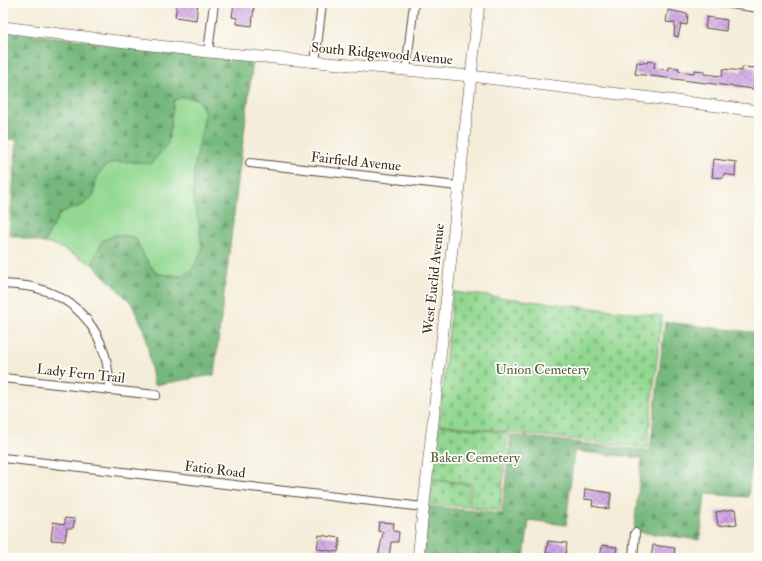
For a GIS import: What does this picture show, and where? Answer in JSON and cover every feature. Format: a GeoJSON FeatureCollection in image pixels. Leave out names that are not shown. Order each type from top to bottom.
{"type":"FeatureCollection","features":[{"type":"Feature","properties":{"kind":"street"},"geometry":{"type":"LineString","coordinates":[[208,52],[214,3]]}},
{"type":"Feature","properties":{"kind":"street"},"geometry":{"type":"LineString","coordinates":[[315,62],[322,3]]}},
{"type":"Feature","properties":{"kind":"street"},"geometry":{"type":"LineString","coordinates":[[406,72],[414,3]]}},
{"type":"Feature","properties":{"kind":"street","name":"West Euclid Avenue"},"geometry":{"type":"LineString","coordinates":[[418,558],[479,3]]}},
{"type":"Feature","properties":{"kind":"street"},"geometry":{"type":"LineString","coordinates":[[724,3],[759,8]]}},
{"type":"Feature","properties":{"kind":"street","name":"South Ridgewood Avenue"},"geometry":{"type":"LineString","coordinates":[[3,27],[208,52],[406,72],[471,76],[759,111]]}},
{"type":"Feature","properties":{"kind":"street","name":"Fairfield Avenue"},"geometry":{"type":"LineString","coordinates":[[250,163],[458,186]]}},
{"type":"Feature","properties":{"kind":"street"},"geometry":{"type":"LineString","coordinates":[[3,284],[38,288],[61,299],[78,311],[91,324],[101,343],[108,362],[110,390]]}},
{"type":"Feature","properties":{"kind":"street","name":"Lady Fern Trail"},"geometry":{"type":"LineString","coordinates":[[3,378],[156,395]]}},
{"type":"Feature","properties":{"kind":"street","name":"Fatio Road"},"geometry":{"type":"LineString","coordinates":[[3,458],[424,507]]}},
{"type":"Feature","properties":{"kind":"street"},"geometry":{"type":"LineString","coordinates":[[633,558],[635,533]]}},
{"type":"Feature","properties":{"kind":"green space"},"geometry":{"type":"Polygon","coordinates":[[[3,31],[253,60],[214,375],[154,385],[145,331],[131,303],[92,264],[102,241],[116,235],[135,237],[145,258],[157,274],[183,276],[194,267],[202,250],[199,222],[193,198],[194,170],[205,113],[198,99],[183,97],[174,100],[168,143],[151,164],[120,162],[112,163],[105,167],[99,173],[94,195],[83,205],[67,210],[59,215],[44,243],[9,235],[17,140],[3,138],[3,31]]]}},
{"type":"Feature","properties":{"kind":"green space"},"geometry":{"type":"Polygon","coordinates":[[[183,97],[198,99],[205,113],[193,198],[199,222],[202,250],[194,267],[183,276],[157,274],[145,258],[135,237],[116,235],[102,241],[92,264],[55,245],[44,243],[59,215],[67,210],[83,205],[94,195],[99,173],[105,167],[112,163],[120,162],[151,164],[168,143],[174,100],[183,97]]]}},
{"type":"Feature","properties":{"kind":"green space","name":"Union Cemetery"},"geometry":{"type":"Polygon","coordinates":[[[453,292],[662,316],[647,448],[439,424],[453,292]]]}},
{"type":"Feature","properties":{"kind":"green space"},"geometry":{"type":"Polygon","coordinates":[[[665,322],[759,333],[759,394],[748,497],[705,494],[700,540],[640,532],[640,530],[634,529],[642,458],[574,451],[566,525],[529,520],[524,558],[422,558],[428,506],[502,514],[511,435],[650,451],[665,322]]]}},
{"type":"Feature","properties":{"kind":"green space","name":"Baker Cemetery"},"geometry":{"type":"Polygon","coordinates":[[[439,425],[508,433],[500,511],[469,508],[472,484],[433,479],[439,425]]]}},
{"type":"Feature","properties":{"kind":"green space"},"geometry":{"type":"Polygon","coordinates":[[[433,480],[470,485],[467,507],[430,504],[433,480]]]}},
{"type":"Feature","properties":{"kind":"building"},"geometry":{"type":"Polygon","coordinates":[[[177,3],[198,3],[196,20],[175,17],[177,3]]]}},
{"type":"Feature","properties":{"kind":"building"},"geometry":{"type":"Polygon","coordinates":[[[234,3],[254,6],[252,26],[237,24],[237,18],[232,17],[234,3]]]}},
{"type":"Feature","properties":{"kind":"building"},"geometry":{"type":"Polygon","coordinates":[[[668,10],[688,14],[687,25],[681,24],[678,37],[674,36],[675,23],[666,22],[668,10]]]}},
{"type":"Feature","properties":{"kind":"building"},"geometry":{"type":"Polygon","coordinates":[[[707,17],[727,20],[726,31],[705,28],[707,17]]]}},
{"type":"Feature","properties":{"kind":"building"},"geometry":{"type":"Polygon","coordinates":[[[648,61],[655,62],[654,68],[669,70],[669,67],[679,68],[678,71],[694,73],[694,70],[704,71],[704,74],[722,76],[723,69],[742,71],[742,67],[756,68],[753,89],[635,74],[637,62],[647,63],[648,61]]]}},
{"type":"Feature","properties":{"kind":"building"},"geometry":{"type":"Polygon","coordinates":[[[714,159],[736,162],[735,176],[724,174],[723,178],[712,177],[714,159]]]}},
{"type":"Feature","properties":{"kind":"building"},"geometry":{"type":"Polygon","coordinates":[[[585,489],[611,493],[609,509],[592,506],[593,500],[584,499],[585,489]]]}},
{"type":"Feature","properties":{"kind":"building"},"geometry":{"type":"Polygon","coordinates":[[[735,509],[737,524],[718,526],[716,512],[735,509]]]}},
{"type":"Feature","properties":{"kind":"building"},"geometry":{"type":"Polygon","coordinates":[[[65,518],[75,519],[73,528],[67,528],[65,541],[51,540],[53,522],[65,524],[65,518]]]}},
{"type":"Feature","properties":{"kind":"building"},"geometry":{"type":"Polygon","coordinates":[[[379,522],[394,523],[393,531],[399,532],[398,542],[391,542],[389,558],[378,558],[383,532],[378,531],[379,522]]]}},
{"type":"Feature","properties":{"kind":"building"},"geometry":{"type":"Polygon","coordinates":[[[319,535],[340,538],[338,552],[317,549],[319,535]]]}},
{"type":"Feature","properties":{"kind":"building"},"geometry":{"type":"Polygon","coordinates":[[[548,541],[567,543],[565,558],[550,558],[551,553],[546,553],[548,541]]]}},
{"type":"Feature","properties":{"kind":"building"},"geometry":{"type":"Polygon","coordinates":[[[602,545],[617,547],[615,558],[600,558],[602,545]]]}},
{"type":"Feature","properties":{"kind":"building"},"geometry":{"type":"Polygon","coordinates":[[[653,545],[675,548],[674,556],[666,555],[666,558],[651,558],[653,545]]]}}]}
